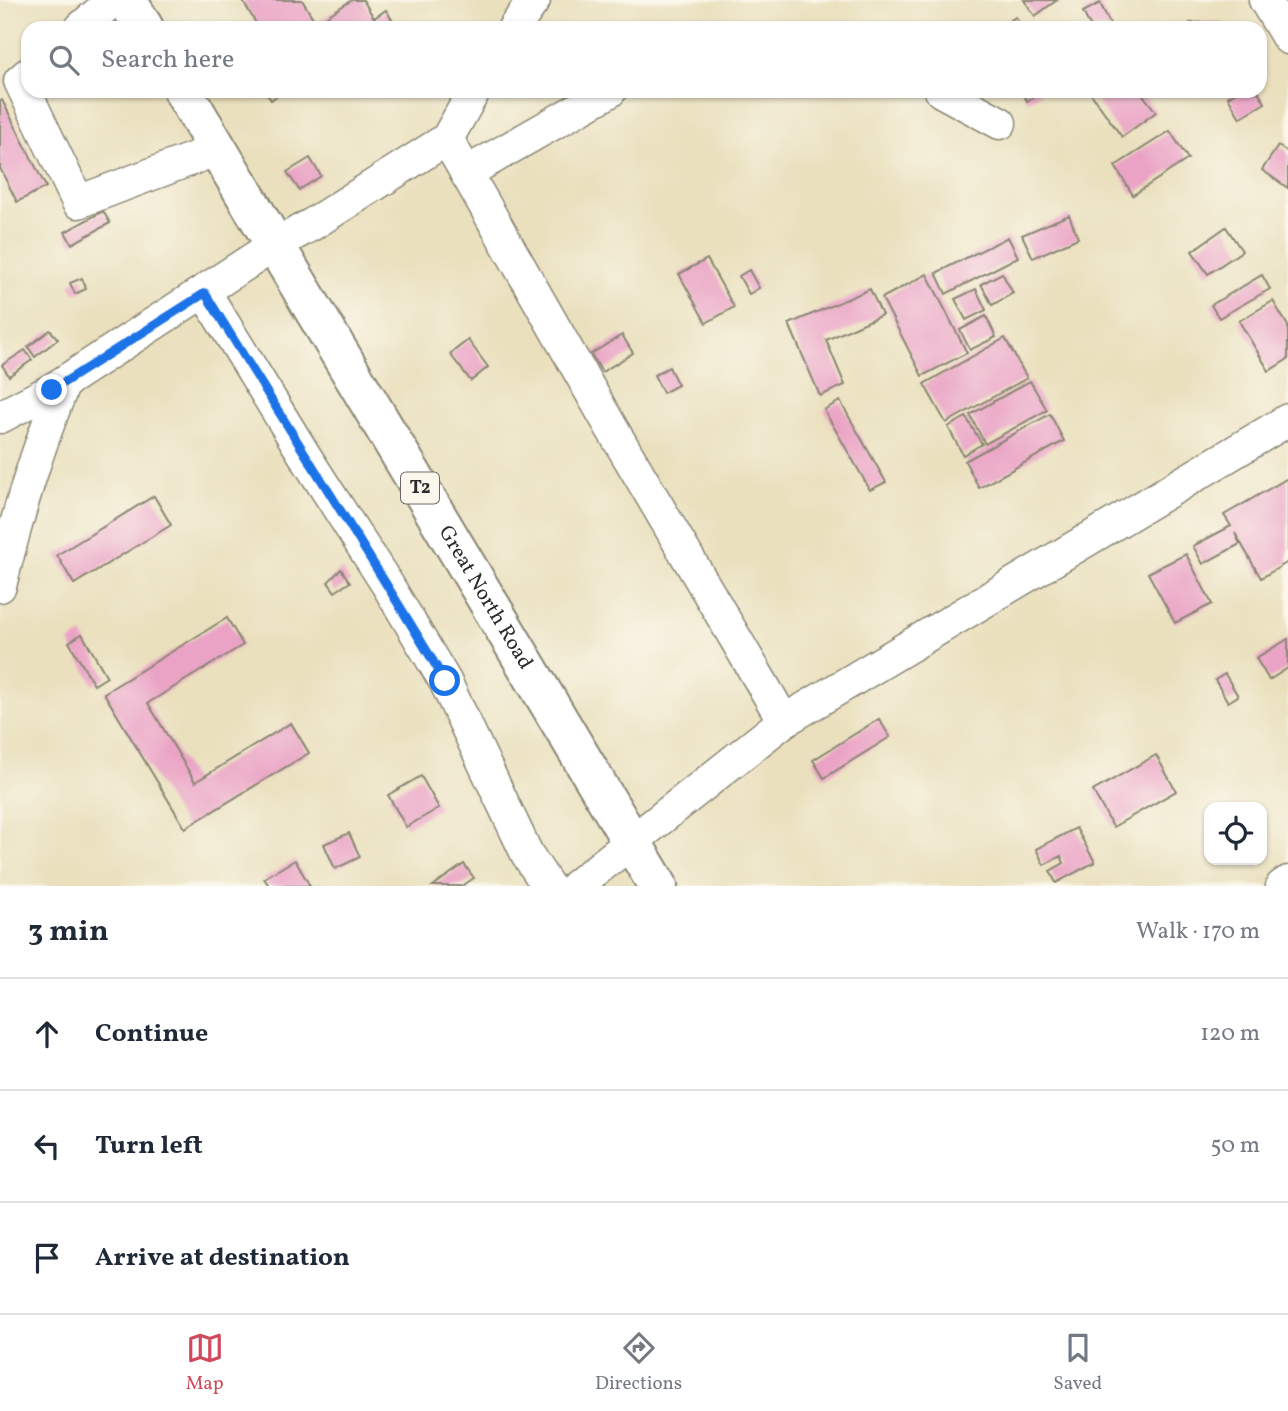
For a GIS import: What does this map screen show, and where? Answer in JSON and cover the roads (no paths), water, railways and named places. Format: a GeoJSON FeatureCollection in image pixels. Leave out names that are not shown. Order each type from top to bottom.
{"type":"FeatureCollection","features":[{"type":"Feature","properties":{"kind":"highway"},"geometry":{"type":"LineString","coordinates":[[127,0],[140,21]]}},
{"type":"Feature","properties":{"kind":"highway","name":"Great North Road"},"geometry":{"type":"LineString","coordinates":[[187,98],[658,886]]}},
{"type":"Feature","properties":{"kind":"street"},"geometry":{"type":"LineString","coordinates":[[89,21],[113,0]]}},
{"type":"Feature","properties":{"kind":"street"},"geometry":{"type":"LineString","coordinates":[[519,21],[534,0]]}},
{"type":"Feature","properties":{"kind":"street"},"geometry":{"type":"LineString","coordinates":[[1265,0],[1288,38]]}},
{"type":"Feature","properties":{"kind":"street"},"geometry":{"type":"LineString","coordinates":[[28,98],[78,202],[218,149]]}},
{"type":"Feature","properties":{"kind":"street"},"geometry":{"type":"LineString","coordinates":[[0,417],[64,383],[276,244],[323,218],[447,139],[470,98]]}},
{"type":"Feature","properties":{"kind":"street"},"geometry":{"type":"LineString","coordinates":[[466,173],[598,98]]}},
{"type":"Feature","properties":{"kind":"street"},"geometry":{"type":"LineString","coordinates":[[954,98],[1000,123]]}},
{"type":"Feature","properties":{"kind":"street"},"geometry":{"type":"LineString","coordinates":[[447,139],[604,415],[784,721]]}},
{"type":"Feature","properties":{"kind":"street"},"geometry":{"type":"LineString","coordinates":[[205,293],[445,681],[527,853],[548,886]]}},
{"type":"Feature","properties":{"kind":"street"},"geometry":{"type":"LineString","coordinates":[[0,586],[24,491],[64,383]]}},
{"type":"Feature","properties":{"kind":"street"},"geometry":{"type":"LineString","coordinates":[[576,886],[784,721],[1288,420]]}},
{"type":"Feature","properties":{"kind":"street"},"geometry":{"type":"LineString","coordinates":[[1282,886],[1288,882]]}}]}
